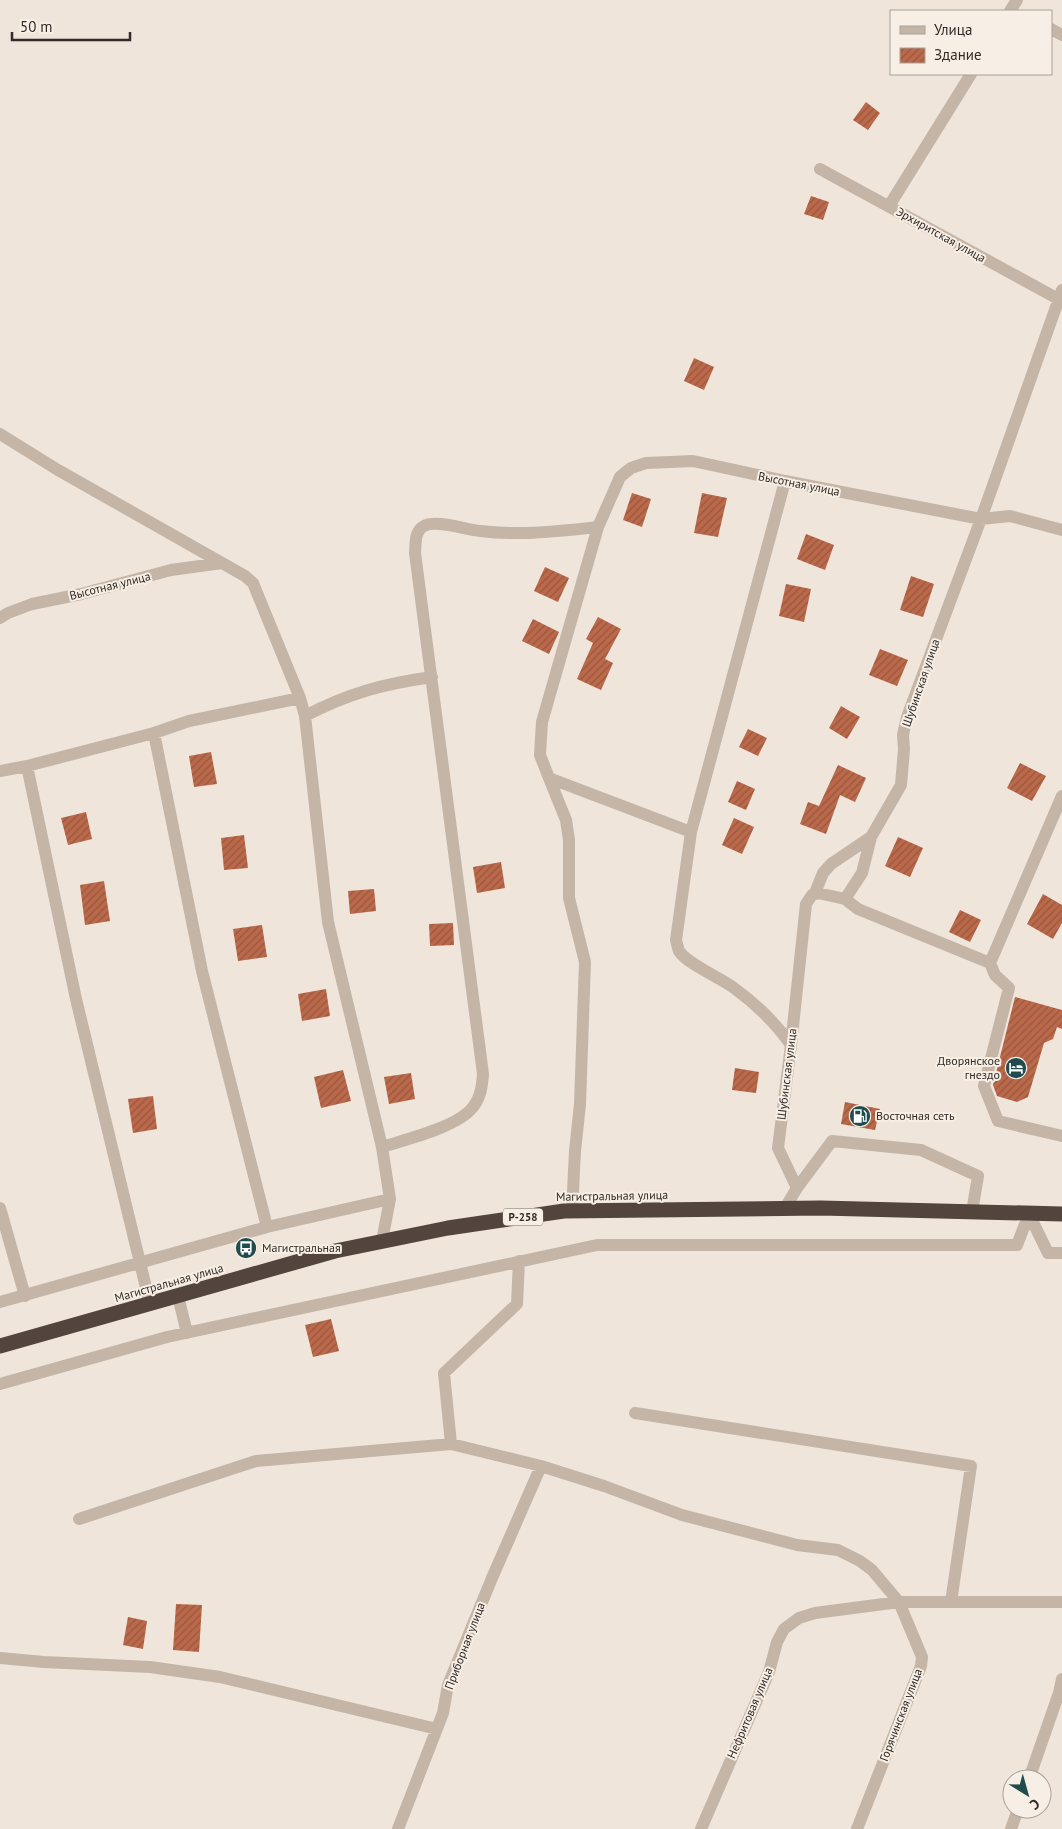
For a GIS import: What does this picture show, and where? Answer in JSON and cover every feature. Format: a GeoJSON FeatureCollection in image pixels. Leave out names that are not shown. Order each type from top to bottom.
{"type":"FeatureCollection","features":[{"type":"Feature","properties":{"kind":"highway","name":"Магистральная улица"},"geometry":{"type":"LineString","coordinates":[[0,1346],[335,1251],[448,1228],[572,1211],[785,1208],[1062,1214]]}},
{"type":"Feature","properties":{"kind":"street"},"geometry":{"type":"LineString","coordinates":[[889,206],[970,75]]}},
{"type":"Feature","properties":{"kind":"street","name":"Эрхиритская улица"},"geometry":{"type":"LineString","coordinates":[[820,168],[1060,297]]}},
{"type":"Feature","properties":{"kind":"street","name":"Шубинская улица"},"geometry":{"type":"LineString","coordinates":[[845,899],[862,873],[871,837],[901,786],[904,749],[903,735],[907,717],[981,519],[1060,297]]}},
{"type":"Feature","properties":{"kind":"street"},"geometry":{"type":"LineString","coordinates":[[0,434],[58,470],[245,576],[253,583],[300,698],[305,716],[328,922],[382,1147],[390,1199],[382,1241]]}},
{"type":"Feature","properties":{"kind":"street","name":"Высотная улица"},"geometry":{"type":"LineString","coordinates":[[598,527],[620,477],[631,468],[646,463],[694,461],[785,481],[981,519],[1010,516],[1062,530]]}},
{"type":"Feature","properties":{"kind":"street"},"geometry":{"type":"LineString","coordinates":[[785,481],[691,832],[676,940],[680,952],[691,963],[733,988],[762,1010],[780,1029],[791,1045]]}},
{"type":"Feature","properties":{"kind":"street"},"geometry":{"type":"LineString","coordinates":[[382,1147],[458,1121],[473,1108],[482,1091],[483,1074],[415,553],[419,529],[426,524],[479,531],[528,534],[598,527],[542,722],[540,755],[566,820],[569,840],[569,898],[585,962],[580,1104],[575,1150],[572,1211]]}},
{"type":"Feature","properties":{"kind":"street","name":"Высотная улица"},"geometry":{"type":"LineString","coordinates":[[0,618],[32,604],[81,594],[171,570],[222,563]]}},
{"type":"Feature","properties":{"kind":"street"},"geometry":{"type":"LineString","coordinates":[[305,716],[358,692],[386,684],[432,677]]}},
{"type":"Feature","properties":{"kind":"street"},"geometry":{"type":"LineString","coordinates":[[0,771],[27,766],[154,733],[189,721],[300,698]]}},
{"type":"Feature","properties":{"kind":"street"},"geometry":{"type":"LineString","coordinates":[[154,733],[202,972],[267,1227]]}},
{"type":"Feature","properties":{"kind":"street"},"geometry":{"type":"LineString","coordinates":[[27,766],[76,999],[150,1304]]}},
{"type":"Feature","properties":{"kind":"street"},"geometry":{"type":"LineString","coordinates":[[550,778],[691,832]]}},
{"type":"Feature","properties":{"kind":"street"},"geometry":{"type":"LineString","coordinates":[[990,963],[1062,796]]}},
{"type":"Feature","properties":{"kind":"street","name":"Шубинская улица"},"geometry":{"type":"LineString","coordinates":[[797,1188],[778,1148],[806,904],[815,893],[823,874],[831,864],[871,837]]}},
{"type":"Feature","properties":{"kind":"street"},"geometry":{"type":"LineString","coordinates":[[815,893],[845,899],[858,909],[990,963],[995,975],[1009,988],[984,1086],[998,1121],[1062,1136]]}},
{"type":"Feature","properties":{"kind":"street"},"geometry":{"type":"LineString","coordinates":[[785,1208],[797,1188],[832,1141],[921,1150],[978,1176],[972,1212]]}},
{"type":"Feature","properties":{"kind":"street"},"geometry":{"type":"LineString","coordinates":[[0,1302],[267,1227],[390,1199]]}},
{"type":"Feature","properties":{"kind":"street"},"geometry":{"type":"LineString","coordinates":[[0,1208],[25,1296]]}},
{"type":"Feature","properties":{"kind":"street"},"geometry":{"type":"LineString","coordinates":[[1029,1214],[1048,1252],[1062,1254]]}},
{"type":"Feature","properties":{"kind":"street"},"geometry":{"type":"LineString","coordinates":[[0,1384],[187,1333],[597,1245],[1018,1245],[1029,1214]]}},
{"type":"Feature","properties":{"kind":"street"},"geometry":{"type":"LineString","coordinates":[[452,1444],[444,1373],[517,1304],[519,1262]]}},
{"type":"Feature","properties":{"kind":"street"},"geometry":{"type":"LineString","coordinates":[[178,1296],[187,1333]]}},
{"type":"Feature","properties":{"kind":"street"},"geometry":{"type":"LineString","coordinates":[[635,1413],[971,1466],[951,1602]]}},
{"type":"Feature","properties":{"kind":"street","name":"Горячинская улица"},"geometry":{"type":"LineString","coordinates":[[79,1519],[256,1461],[452,1444],[541,1466],[604,1486],[682,1515],[797,1545],[838,1550],[860,1561],[872,1570],[899,1602],[922,1657],[921,1666],[858,1829]]}},
{"type":"Feature","properties":{"kind":"street","name":"Приборная улица"},"geometry":{"type":"LineString","coordinates":[[398,1829],[443,1713],[448,1685],[541,1466]]}},
{"type":"Feature","properties":{"kind":"street","name":"Нефритовая улица"},"geometry":{"type":"LineString","coordinates":[[701,1829],[769,1672],[777,1642],[784,1629],[799,1618],[815,1613],[899,1602],[1062,1602]]}},
{"type":"Feature","properties":{"kind":"street"},"geometry":{"type":"LineString","coordinates":[[0,1658],[150,1667],[220,1677],[437,1729]]}},
{"type":"Feature","properties":{"kind":"street"},"geometry":{"type":"LineString","coordinates":[[1032,1769],[1059,1693],[1062,1678]]}},
{"type":"Feature","properties":{"kind":"building"},"geometry":{"type":"Polygon","coordinates":[[[866,102],[880,113],[868,130],[853,120],[866,102]]]}},
{"type":"Feature","properties":{"kind":"building"},"geometry":{"type":"Polygon","coordinates":[[[811,196],[829,202],[823,220],[804,214],[811,196]]]}},
{"type":"Feature","properties":{"kind":"building"},"geometry":{"type":"Polygon","coordinates":[[[694,358],[714,367],[704,390],[684,381],[694,358]]]}},
{"type":"Feature","properties":{"kind":"building"},"geometry":{"type":"Polygon","coordinates":[[[632,493],[651,499],[642,527],[623,520],[632,493]]]}},
{"type":"Feature","properties":{"kind":"building"},"geometry":{"type":"Polygon","coordinates":[[[702,493],[727,498],[718,537],[694,533],[702,493]]]}},
{"type":"Feature","properties":{"kind":"building"},"geometry":{"type":"Polygon","coordinates":[[[806,534],[834,545],[825,570],[797,559],[806,534]]]}},
{"type":"Feature","properties":{"kind":"building"},"geometry":{"type":"Polygon","coordinates":[[[545,567],[569,578],[558,602],[534,591],[545,567]]]}},
{"type":"Feature","properties":{"kind":"building"},"geometry":{"type":"Polygon","coordinates":[[[911,576],[934,584],[923,617],[900,610],[911,576]]]}},
{"type":"Feature","properties":{"kind":"building"},"geometry":{"type":"Polygon","coordinates":[[[786,584],[811,589],[804,622],[779,616],[786,584]]]}},
{"type":"Feature","properties":{"kind":"building"},"geometry":{"type":"Polygon","coordinates":[[[598,617],[621,629],[605,659],[613,663],[601,690],[577,679],[593,643],[586,639],[598,617]]]}},
{"type":"Feature","properties":{"kind":"building"},"geometry":{"type":"Polygon","coordinates":[[[533,619],[559,632],[549,654],[522,641],[533,619]]]}},
{"type":"Feature","properties":{"kind":"building"},"geometry":{"type":"Polygon","coordinates":[[[880,649],[908,660],[897,686],[869,675],[880,649]]]}},
{"type":"Feature","properties":{"kind":"building"},"geometry":{"type":"Polygon","coordinates":[[[841,706],[860,717],[847,739],[829,728],[841,706]]]}},
{"type":"Feature","properties":{"kind":"building"},"geometry":{"type":"Polygon","coordinates":[[[748,729],[767,738],[758,756],[739,747],[748,729]]]}},
{"type":"Feature","properties":{"kind":"building"},"geometry":{"type":"Polygon","coordinates":[[[211,752],[217,784],[194,787],[189,756],[211,752]]]}},
{"type":"Feature","properties":{"kind":"building"},"geometry":{"type":"Polygon","coordinates":[[[1020,763],[1046,776],[1032,801],[1007,788],[1020,763]]]}},
{"type":"Feature","properties":{"kind":"building"},"geometry":{"type":"Polygon","coordinates":[[[838,765],[866,778],[855,802],[840,795],[826,834],[800,824],[808,802],[819,806],[838,765]]]}},
{"type":"Feature","properties":{"kind":"building"},"geometry":{"type":"Polygon","coordinates":[[[737,781],[755,789],[746,810],[728,802],[737,781]]]}},
{"type":"Feature","properties":{"kind":"building"},"geometry":{"type":"Polygon","coordinates":[[[86,812],[92,839],[68,845],[61,818],[86,812]]]}},
{"type":"Feature","properties":{"kind":"building"},"geometry":{"type":"Polygon","coordinates":[[[734,818],[754,827],[742,854],[722,845],[734,818]]]}},
{"type":"Feature","properties":{"kind":"building"},"geometry":{"type":"Polygon","coordinates":[[[244,835],[248,868],[224,870],[221,838],[244,835]]]}},
{"type":"Feature","properties":{"kind":"building"},"geometry":{"type":"Polygon","coordinates":[[[898,837],[923,848],[910,877],[885,866],[898,837]]]}},
{"type":"Feature","properties":{"kind":"building"},"geometry":{"type":"Polygon","coordinates":[[[501,862],[505,888],[477,893],[473,867],[501,862]]]}},
{"type":"Feature","properties":{"kind":"building"},"geometry":{"type":"Polygon","coordinates":[[[104,881],[110,921],[85,925],[80,885],[104,881]]]}},
{"type":"Feature","properties":{"kind":"building"},"geometry":{"type":"Polygon","coordinates":[[[374,889],[376,911],[350,914],[348,891],[374,889]]]}},
{"type":"Feature","properties":{"kind":"building"},"geometry":{"type":"Polygon","coordinates":[[[1043,894],[1062,905],[1062,923],[1053,939],[1027,924],[1043,894]]]}},
{"type":"Feature","properties":{"kind":"building"},"geometry":{"type":"Polygon","coordinates":[[[960,910],[981,920],[970,942],[949,932],[960,910]]]}},
{"type":"Feature","properties":{"kind":"building"},"geometry":{"type":"Polygon","coordinates":[[[453,923],[454,945],[430,946],[429,924],[453,923]]]}},
{"type":"Feature","properties":{"kind":"building"},"geometry":{"type":"Polygon","coordinates":[[[262,925],[267,957],[238,961],[233,929],[262,925]]]}},
{"type":"Feature","properties":{"kind":"building"},"geometry":{"type":"Polygon","coordinates":[[[326,989],[330,1016],[302,1021],[298,994],[326,989]]]}},
{"type":"Feature","properties":{"kind":"building","name":"Дворянское гнездо"},"geometry":{"type":"Polygon","coordinates":[[[1015,997],[1062,1010],[1062,1029],[1057,1027],[1053,1039],[1044,1043],[1028,1097],[1017,1102],[997,1096],[993,1085],[1015,997]]]}},
{"type":"Feature","properties":{"kind":"building"},"geometry":{"type":"Polygon","coordinates":[[[735,1068],[759,1072],[756,1093],[732,1090],[735,1068]]]}},
{"type":"Feature","properties":{"kind":"building"},"geometry":{"type":"Polygon","coordinates":[[[343,1070],[351,1101],[321,1108],[314,1077],[343,1070]]]}},
{"type":"Feature","properties":{"kind":"building"},"geometry":{"type":"Polygon","coordinates":[[[411,1073],[415,1099],[389,1104],[384,1077],[411,1073]]]}},
{"type":"Feature","properties":{"kind":"building"},"geometry":{"type":"Polygon","coordinates":[[[153,1096],[157,1129],[133,1133],[128,1099],[153,1096]]]}},
{"type":"Feature","properties":{"kind":"building","name":"Восточная сеть"},"geometry":{"type":"Polygon","coordinates":[[[845,1102],[880,1109],[875,1130],[841,1124],[845,1102]]]}},
{"type":"Feature","properties":{"kind":"building"},"geometry":{"type":"Polygon","coordinates":[[[331,1319],[339,1351],[313,1357],[305,1325],[331,1319]]]}},
{"type":"Feature","properties":{"kind":"building"},"geometry":{"type":"Polygon","coordinates":[[[176,1604],[202,1605],[199,1652],[173,1650],[176,1604]]]}},
{"type":"Feature","properties":{"kind":"building"},"geometry":{"type":"Polygon","coordinates":[[[128,1617],[147,1621],[143,1649],[123,1645],[128,1617]]]}},
{"type":"Feature","properties":{"kind":"place","name":"Дворянское гнездо"},"geometry":{"type":"Point","coordinates":[1016,1068]}},
{"type":"Feature","properties":{"kind":"place","name":"Восточная сеть"},"geometry":{"type":"Point","coordinates":[860,1116]}},
{"type":"Feature","properties":{"kind":"place","name":"Магистральная"},"geometry":{"type":"Point","coordinates":[246,1248]}}]}
